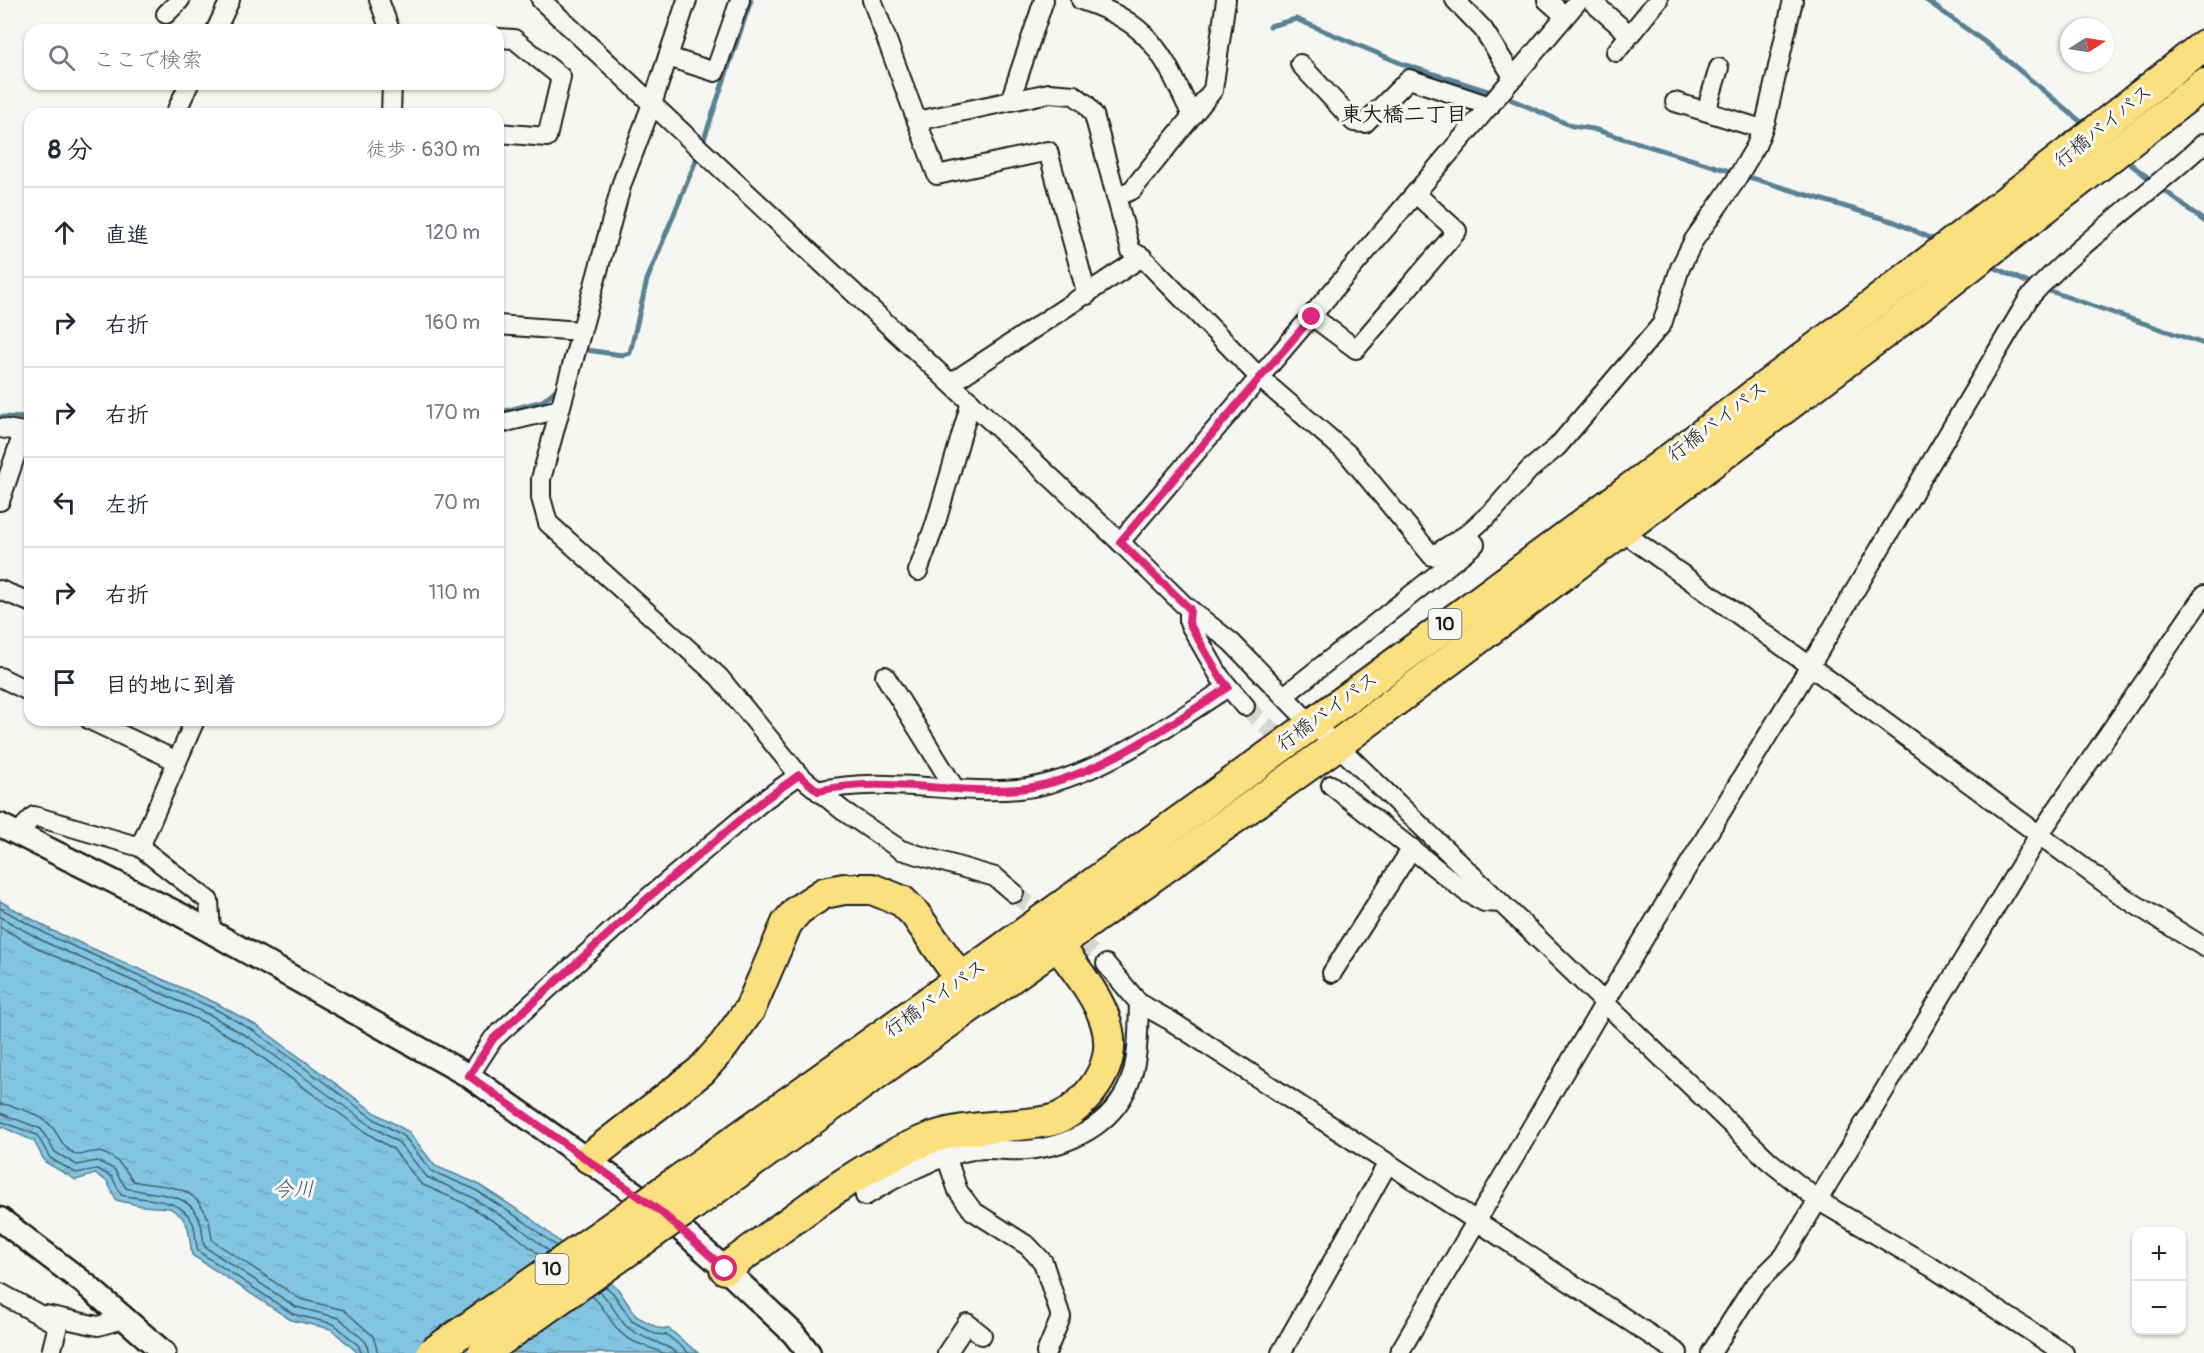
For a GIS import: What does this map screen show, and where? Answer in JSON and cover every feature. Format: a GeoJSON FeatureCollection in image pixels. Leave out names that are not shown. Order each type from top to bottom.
{"type":"FeatureCollection","features":[{"type":"Feature","properties":{"kind":"highway","name":"行橋バイパス"},"geometry":{"type":"LineString","coordinates":[[432,1353],[961,980],[1611,502],[2030,184],[2204,45]]}},
{"type":"Feature","properties":{"kind":"highway","name":"行橋バイパス"},"geometry":{"type":"LineString","coordinates":[[483,1353],[1337,745],[1895,325],[2204,84]]}},
{"type":"Feature","properties":{"kind":"highway"},"geometry":{"type":"LineString","coordinates":[[589,1158],[701,1071],[724,1046],[750,1009],[787,923],[798,910],[824,893],[844,889],[872,889],[902,901],[915,914],[961,980]]}},
{"type":"Feature","properties":{"kind":"highway"},"geometry":{"type":"LineString","coordinates":[[725,1269],[884,1159],[925,1140],[952,1131],[1052,1120],[1070,1112],[1084,1099],[1107,1063],[1109,1042],[1106,1021],[1099,1002],[1058,945]]}},
{"type":"Feature","properties":{"kind":"street"},"geometry":{"type":"LineString","coordinates":[[166,14],[180,0]]}},
{"type":"Feature","properties":{"kind":"street"},"geometry":{"type":"LineString","coordinates":[[219,24],[230,0]]}},
{"type":"Feature","properties":{"kind":"street"},"geometry":{"type":"LineString","coordinates":[[379,0],[388,24]]}},
{"type":"Feature","properties":{"kind":"street"},"geometry":{"type":"LineString","coordinates":[[541,0],[1190,609],[1231,642],[1310,723],[1337,745],[1769,1161],[1819,1201],[1933,1268],[2064,1353]]}},
{"type":"Feature","properties":{"kind":"street"},"geometry":{"type":"LineString","coordinates":[[687,0],[652,104],[622,183],[541,479],[541,498],[548,523],[719,677],[799,775],[818,791],[901,850],[995,877],[1014,892]]}},
{"type":"Feature","properties":{"kind":"street"},"geometry":{"type":"LineString","coordinates":[[668,57],[716,72],[740,0]]}},
{"type":"Feature","properties":{"kind":"street"},"geometry":{"type":"LineString","coordinates":[[872,0],[937,175],[1048,151],[1087,295]]}},
{"type":"Feature","properties":{"kind":"street"},"geometry":{"type":"LineString","coordinates":[[1010,101],[1044,0]]}},
{"type":"Feature","properties":{"kind":"street"},"geometry":{"type":"LineString","coordinates":[[1116,197],[1132,190],[1213,90],[1226,0]]}},
{"type":"Feature","properties":{"kind":"street"},"geometry":{"type":"LineString","coordinates":[[1455,0],[1483,29],[1514,78]]}},
{"type":"Feature","properties":{"kind":"street"},"geometry":{"type":"LineString","coordinates":[[1546,0],[1565,16]]}},
{"type":"Feature","properties":{"kind":"street"},"geometry":{"type":"LineString","coordinates":[[1120,542],[1261,379],[1579,0]]}},
{"type":"Feature","properties":{"kind":"street"},"geometry":{"type":"LineString","coordinates":[[1590,0],[1629,35]]}},
{"type":"Feature","properties":{"kind":"street"},"geometry":{"type":"LineString","coordinates":[[1616,52],[1658,0]]}},
{"type":"Feature","properties":{"kind":"street"},"geometry":{"type":"LineString","coordinates":[[917,121],[1062,92],[1074,95],[1086,104],[1094,115],[1131,251],[1142,257],[1261,379],[1348,454],[1432,556],[1467,534],[1494,510],[1529,470],[1557,447],[1662,324],[1680,268],[1694,240],[1734,183],[1762,129],[1793,0]]}},
{"type":"Feature","properties":{"kind":"street"},"geometry":{"type":"LineString","coordinates":[[1094,2],[1126,18],[1157,46],[1192,116]]}},
{"type":"Feature","properties":{"kind":"street"},"geometry":{"type":"LineString","coordinates":[[504,38],[514,39],[561,77],[547,137],[504,133]]}},
{"type":"Feature","properties":{"kind":"street"},"geometry":{"type":"LineString","coordinates":[[1300,64],[1354,122],[1365,123],[1409,79],[1490,106]]}},
{"type":"Feature","properties":{"kind":"street"},"geometry":{"type":"LineString","coordinates":[[1706,111],[1719,68]]}},
{"type":"Feature","properties":{"kind":"street"},"geometry":{"type":"LineString","coordinates":[[178,108],[186,90]]}},
{"type":"Feature","properties":{"kind":"street"},"geometry":{"type":"LineString","coordinates":[[391,108],[392,90]]}},
{"type":"Feature","properties":{"kind":"street"},"geometry":{"type":"LineString","coordinates":[[1675,102],[1762,129]]}},
{"type":"Feature","properties":{"kind":"street"},"geometry":{"type":"LineString","coordinates":[[1399,1353],[1604,1004],[1810,666],[2029,298],[2055,270],[2158,186],[2204,143]]}},
{"type":"Feature","properties":{"kind":"street"},"geometry":{"type":"LineString","coordinates":[[1312,317],[1356,349],[1457,231],[1416,194]]}},
{"type":"Feature","properties":{"kind":"street"},"geometry":{"type":"LineString","coordinates":[[951,383],[1142,257]]}},
{"type":"Feature","properties":{"kind":"street"},"geometry":{"type":"LineString","coordinates":[[504,325],[581,331]]}},
{"type":"Feature","properties":{"kind":"street"},"geometry":{"type":"LineString","coordinates":[[918,571],[936,522],[972,402]]}},
{"type":"Feature","properties":{"kind":"street"},"geometry":{"type":"LineString","coordinates":[[504,423],[560,409]]}},
{"type":"Feature","properties":{"kind":"street"},"geometry":{"type":"LineString","coordinates":[[0,428],[24,433]]}},
{"type":"Feature","properties":{"kind":"street"},"geometry":{"type":"LineString","coordinates":[[0,501],[24,438]]}},
{"type":"Feature","properties":{"kind":"street"},"geometry":{"type":"LineString","coordinates":[[1620,530],[1810,666],[2125,898],[2204,947]]}},
{"type":"Feature","properties":{"kind":"street"},"geometry":{"type":"LineString","coordinates":[[1284,696],[1475,544],[1467,534]]}},
{"type":"Feature","properties":{"kind":"street"},"geometry":{"type":"LineString","coordinates":[[0,590],[24,600]]}},
{"type":"Feature","properties":{"kind":"street"},"geometry":{"type":"LineString","coordinates":[[1711,1353],[1753,1287],[1784,1256],[2039,835],[2204,595]]}},
{"type":"Feature","properties":{"kind":"street"},"geometry":{"type":"LineString","coordinates":[[1190,609],[1189,623],[1220,677],[1245,706]]}},
{"type":"Feature","properties":{"kind":"street"},"geometry":{"type":"LineString","coordinates":[[885,676],[954,787]]}},
{"type":"Feature","properties":{"kind":"street"},"geometry":{"type":"LineString","coordinates":[[0,678],[24,689]]}},
{"type":"Feature","properties":{"kind":"street"},"geometry":{"type":"LineString","coordinates":[[818,791],[838,786],[894,784],[1020,789],[1058,780],[1131,748],[1228,687]]}},
{"type":"Feature","properties":{"kind":"street"},"geometry":{"type":"LineString","coordinates":[[103,726],[177,761]]}},
{"type":"Feature","properties":{"kind":"street"},"geometry":{"type":"LineString","coordinates":[[140,847],[192,726]]}},
{"type":"Feature","properties":{"kind":"street"},"geometry":{"type":"LineString","coordinates":[[469,1076],[493,1039],[649,897],[764,800],[799,775]]}},
{"type":"Feature","properties":{"kind":"street"},"geometry":{"type":"LineString","coordinates":[[1331,784],[1466,892],[1484,902],[1502,903]]}},
{"type":"Feature","properties":{"kind":"street"},"geometry":{"type":"LineString","coordinates":[[9,830],[34,816],[140,847],[209,901],[211,932]]}},
{"type":"Feature","properties":{"kind":"street"},"geometry":{"type":"LineString","coordinates":[[9,830],[211,932],[469,1076],[589,1158],[661,1212],[725,1269],[792,1333],[809,1353]]}},
{"type":"Feature","properties":{"kind":"street"},"geometry":{"type":"LineString","coordinates":[[1332,973],[1412,848]]}},
{"type":"Feature","properties":{"kind":"street"},"geometry":{"type":"LineString","coordinates":[[1106,964],[1139,1003],[1171,1021],[1678,1353]]}},
{"type":"Feature","properties":{"kind":"street"},"geometry":{"type":"LineString","coordinates":[[865,1196],[913,1169],[946,1156],[972,1150],[1026,1150],[1058,1145],[1085,1134],[1111,1114],[1129,1084],[1138,1048],[1139,1003]]}},
{"type":"Feature","properties":{"kind":"street"},"geometry":{"type":"LineString","coordinates":[[946,1156],[958,1191],[973,1211],[1028,1246],[1043,1262],[1062,1317],[1046,1353]]}},
{"type":"Feature","properties":{"kind":"street"},"geometry":{"type":"LineString","coordinates":[[1281,1353],[1388,1163]]}},
{"type":"Feature","properties":{"kind":"street"},"geometry":{"type":"LineString","coordinates":[[0,1219],[84,1283],[164,1353]]}},
{"type":"Feature","properties":{"kind":"street"},"geometry":{"type":"LineString","coordinates":[[0,1293],[58,1325],[51,1353]]}},
{"type":"Feature","properties":{"kind":"street"},"geometry":{"type":"LineString","coordinates":[[38,1314],[98,1326],[123,1319]]}},
{"type":"Feature","properties":{"kind":"street"},"geometry":{"type":"LineString","coordinates":[[947,1353],[967,1323],[982,1335]]}},
{"type":"Feature","properties":{"kind":"water","name":"今川"},"geometry":{"type":"Polygon","coordinates":[[[0,901],[53,931],[216,1003],[257,1026],[377,1114],[409,1132],[435,1166],[476,1183],[529,1217],[618,1289],[636,1316],[658,1328],[669,1329],[698,1353],[358,1353],[331,1329],[291,1320],[192,1255],[188,1227],[182,1217],[170,1208],[142,1206],[116,1200],[107,1181],[95,1174],[76,1180],[45,1162],[34,1141],[0,1126],[0,901]]]}},
{"type":"Feature","properties":{"kind":"waterway"},"geometry":{"type":"LineString","coordinates":[[702,145],[751,0]]}},
{"type":"Feature","properties":{"kind":"waterway"},"geometry":{"type":"LineString","coordinates":[[1926,0],[1989,45],[2087,127]]}},
{"type":"Feature","properties":{"kind":"waterway"},"geometry":{"type":"LineString","coordinates":[[1270,26],[1296,19],[1405,65],[1494,93]]}},
{"type":"Feature","properties":{"kind":"waterway"},"geometry":{"type":"LineString","coordinates":[[1503,96],[1572,126],[1593,129],[1895,222],[1937,241]]}},
{"type":"Feature","properties":{"kind":"waterway"},"geometry":{"type":"LineString","coordinates":[[579,349],[622,355],[630,353],[647,280],[699,153]]}},
{"type":"Feature","properties":{"kind":"waterway"},"geometry":{"type":"LineString","coordinates":[[2124,159],[2204,221]]}},
{"type":"Feature","properties":{"kind":"waterway"},"geometry":{"type":"LineString","coordinates":[[1989,265],[2035,286]]}},
{"type":"Feature","properties":{"kind":"waterway"},"geometry":{"type":"LineString","coordinates":[[2044,289],[2204,344]]}},
{"type":"Feature","properties":{"kind":"waterway"},"geometry":{"type":"LineString","coordinates":[[504,411],[543,401],[558,388]]}},
{"type":"Feature","properties":{"kind":"waterway"},"geometry":{"type":"LineString","coordinates":[[0,417],[24,418]]}},
{"type":"Feature","properties":{"kind":"tunnel"},"geometry":{"type":"LineString","coordinates":[[1245,706],[1331,785]]}},
{"type":"Feature","properties":{"kind":"tunnel"},"geometry":{"type":"LineString","coordinates":[[1014,893],[1106,964]]}},
{"type":"Feature","properties":{"kind":"district","name":"東大橋二丁目"},"geometry":{"type":"Point","coordinates":[1404,114]}},
{"type":"Feature","properties":{"kind":"route"},"geometry":{"type":"LineString","coordinates":[[725,1269],[661,1212],[589,1158],[469,1076],[493,1039],[649,897],[764,800],[799,775],[818,791],[838,786],[894,784],[1001,789],[1037,786],[1058,780],[1131,748],[1228,687],[1189,623],[1190,609],[1120,542],[1312,317]]}}]}
